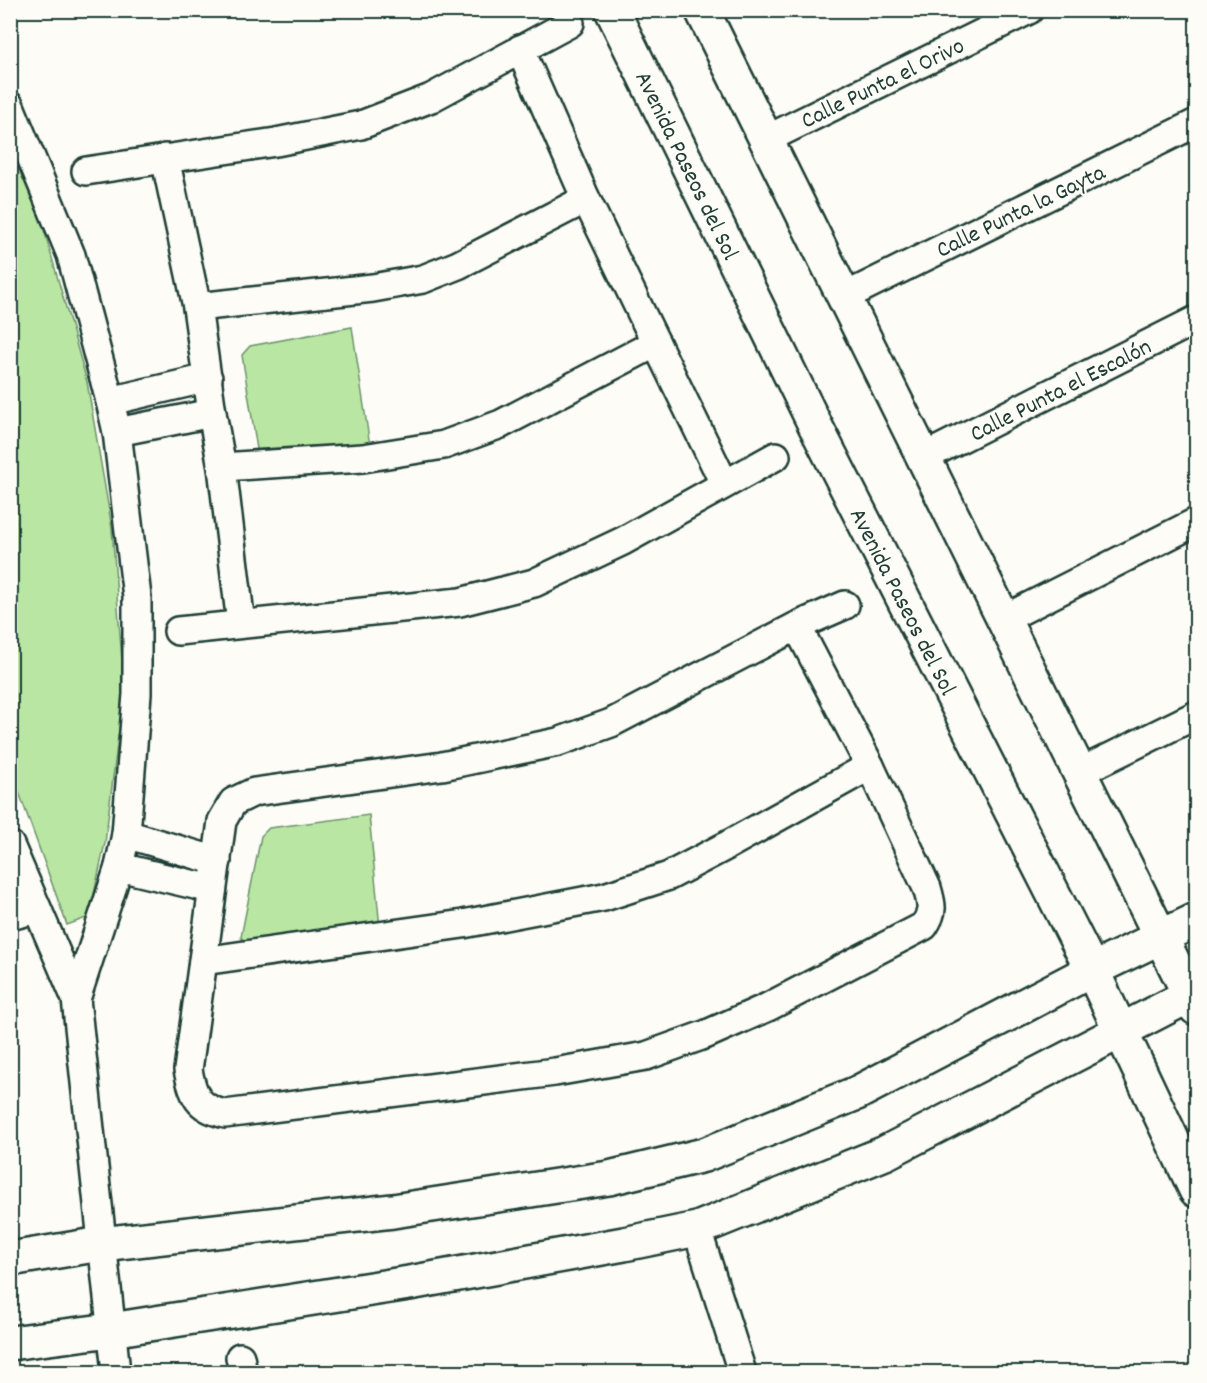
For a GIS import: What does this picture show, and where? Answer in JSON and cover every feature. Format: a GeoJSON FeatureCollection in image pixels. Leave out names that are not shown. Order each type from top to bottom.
{"type":"FeatureCollection","features":[{"type":"Feature","properties":{"kind":"street","name":"Avenida Paseos del Sol"},"geometry":{"type":"LineString","coordinates":[[612,10],[843,482],[1122,1030],[1197,1190]]}},
{"type":"Feature","properties":{"kind":"street"},"geometry":{"type":"LineString","coordinates":[[10,1343],[111,1330],[409,1283],[624,1244],[697,1228],[885,1154],[1122,1030],[1194,999],[702,10]]}},
{"type":"Feature","properties":{"kind":"street","name":"Calle Punta el Orivo"},"geometry":{"type":"LineString","coordinates":[[767,139],[1029,10]]}},
{"type":"Feature","properties":{"kind":"street"},"geometry":{"type":"LineString","coordinates":[[86,171],[276,142],[361,125],[431,98],[570,23]]}},
{"type":"Feature","properties":{"kind":"street"},"geometry":{"type":"LineString","coordinates":[[520,49],[586,200],[724,483]]}},
{"type":"Feature","properties":{"kind":"street"},"geometry":{"type":"LineString","coordinates":[[10,105],[71,255],[110,401],[117,432],[137,597],[137,694],[126,834],[119,867],[76,999]]}},
{"type":"Feature","properties":{"kind":"street","name":"Calle Punta la Gayta"},"geometry":{"type":"LineString","coordinates":[[844,297],[1197,123]]}},
{"type":"Feature","properties":{"kind":"street"},"geometry":{"type":"LineString","coordinates":[[165,158],[197,307],[222,467],[241,624]]}},
{"type":"Feature","properties":{"kind":"street"},"geometry":{"type":"LineString","coordinates":[[197,307],[373,288],[423,279],[458,266],[586,200]]}},
{"type":"Feature","properties":{"kind":"street","name":"Calle Punta el Escalón"},"geometry":{"type":"LineString","coordinates":[[924,457],[1197,320]]}},
{"type":"Feature","properties":{"kind":"street"},"geometry":{"type":"LineString","coordinates":[[222,467],[363,458],[444,445],[501,424],[656,343]]}},
{"type":"Feature","properties":{"kind":"street"},"geometry":{"type":"LineString","coordinates":[[110,401],[208,378]]}},
{"type":"Feature","properties":{"kind":"street"},"geometry":{"type":"LineString","coordinates":[[117,432],[212,413]]}},
{"type":"Feature","properties":{"kind":"street"},"geometry":{"type":"LineString","coordinates":[[178,631],[460,602],[534,583],[622,541],[776,456]]}},
{"type":"Feature","properties":{"kind":"street"},"geometry":{"type":"LineString","coordinates":[[1004,619],[1197,522]]}},
{"type":"Feature","properties":{"kind":"street"},"geometry":{"type":"LineString","coordinates":[[797,627],[870,766],[927,888],[931,902],[931,915],[924,926],[768,1007],[707,1034],[646,1056],[543,1074],[225,1114],[210,1111],[199,1101],[191,1087],[188,1070],[222,821],[232,802],[243,795],[254,792],[442,766],[558,742],[611,723],[797,627],[845,605]]}},
{"type":"Feature","properties":{"kind":"street"},"geometry":{"type":"LineString","coordinates":[[1080,772],[1197,715]]}},
{"type":"Feature","properties":{"kind":"street"},"geometry":{"type":"LineString","coordinates":[[203,961],[463,924],[604,897],[669,876],[870,766]]}},
{"type":"Feature","properties":{"kind":"street"},"geometry":{"type":"LineString","coordinates":[[126,834],[217,861]]}},
{"type":"Feature","properties":{"kind":"street"},"geometry":{"type":"LineString","coordinates":[[13,860],[76,999],[116,1372]]}},
{"type":"Feature","properties":{"kind":"street"},"geometry":{"type":"LineString","coordinates":[[119,867],[212,889]]}},
{"type":"Feature","properties":{"kind":"street"},"geometry":{"type":"LineString","coordinates":[[10,916],[37,909]]}},
{"type":"Feature","properties":{"kind":"street"},"geometry":{"type":"LineString","coordinates":[[10,1259],[101,1244],[393,1211],[609,1178],[704,1155],[857,1093],[1092,970],[1197,920]]}},
{"type":"Feature","properties":{"kind":"street"},"geometry":{"type":"LineString","coordinates":[[697,1228],[742,1372]]}},
{"type":"Feature","properties":{"kind":"green space"},"geometry":{"type":"Polygon","coordinates":[[[11,152],[41,219],[87,382],[112,528],[124,688],[105,843],[89,917],[67,925],[11,770],[11,152]]]}},
{"type":"Feature","properties":{"kind":"green space"},"geometry":{"type":"Polygon","coordinates":[[[352,327],[370,446],[267,457],[257,449],[242,355],[250,346],[352,327]]]}},
{"type":"Feature","properties":{"kind":"green space"},"geometry":{"type":"Polygon","coordinates":[[[369,815],[380,928],[246,944],[241,937],[261,836],[269,828],[369,815]]]}}]}
